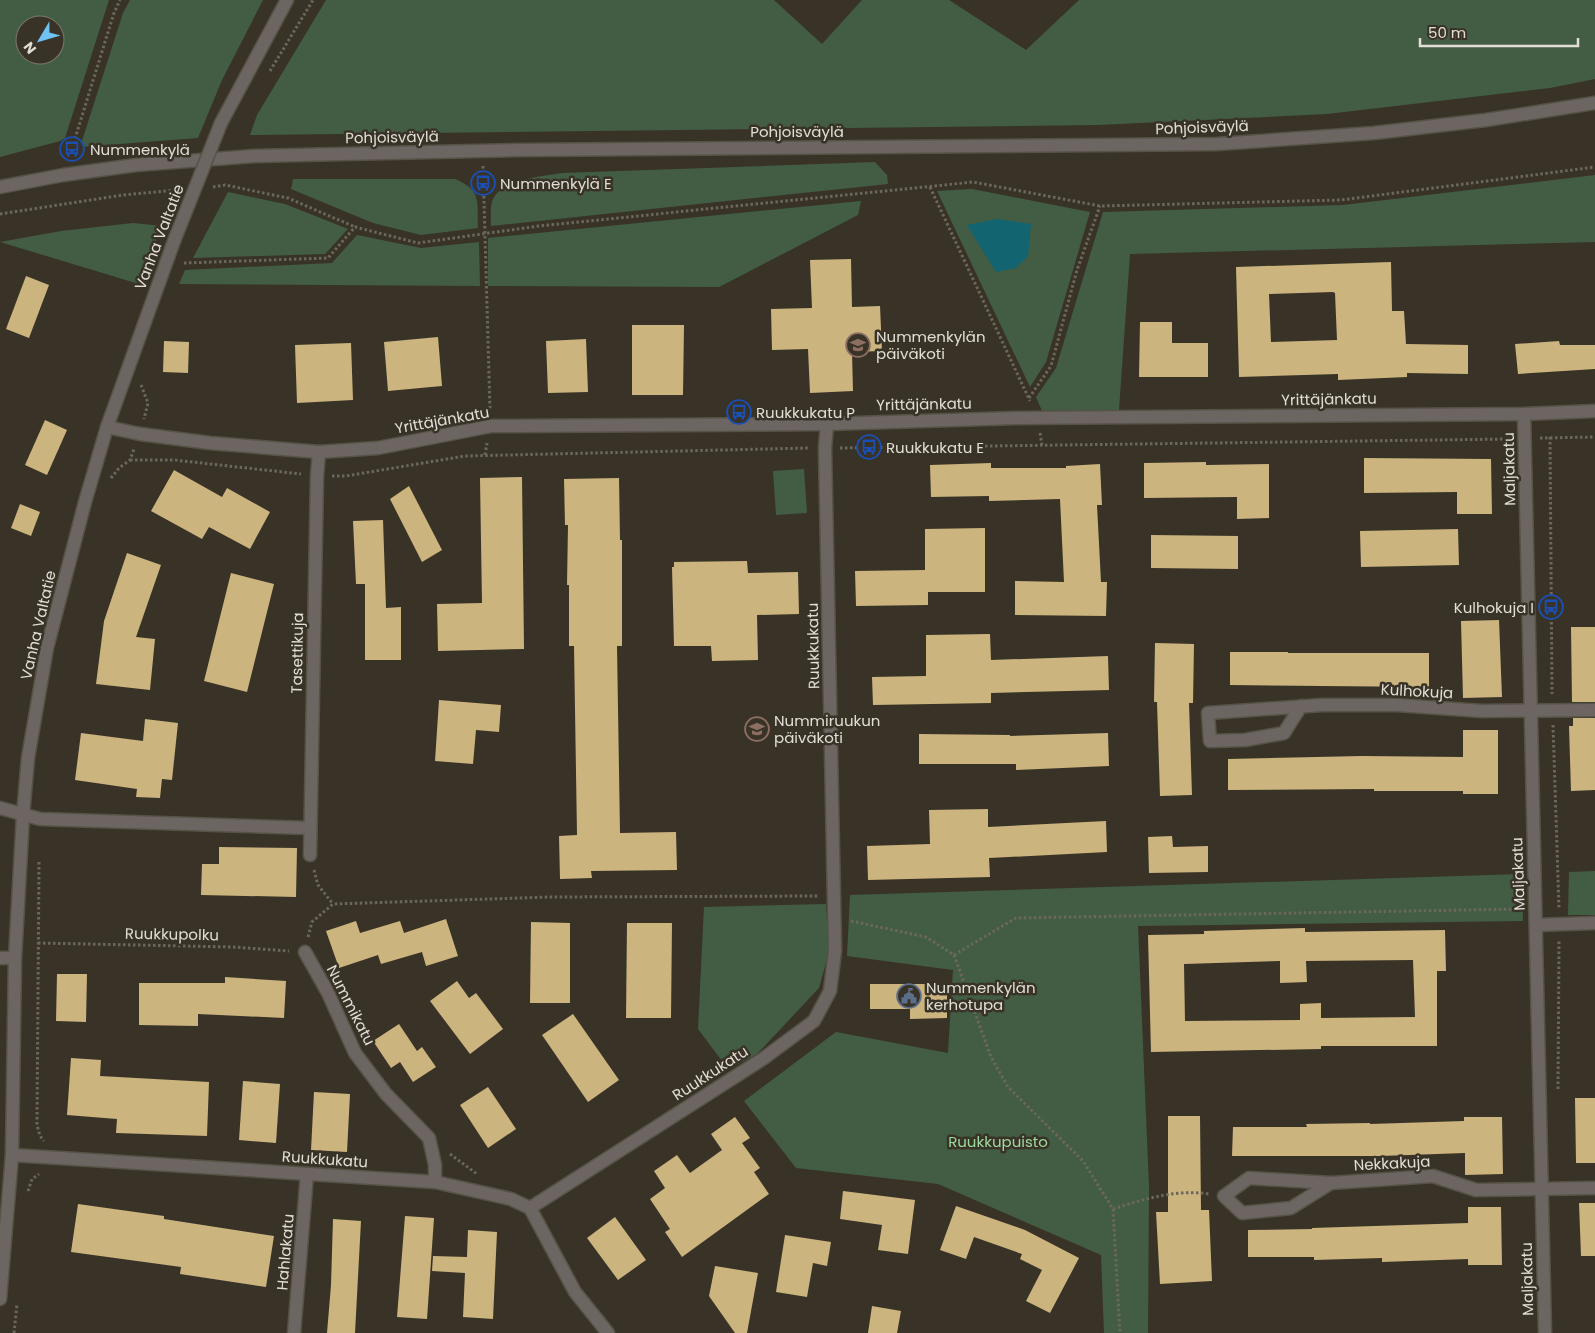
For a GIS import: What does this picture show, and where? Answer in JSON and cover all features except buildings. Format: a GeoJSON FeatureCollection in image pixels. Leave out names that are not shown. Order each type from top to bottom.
{"type":"FeatureCollection","features":[{"type":"Feature","properties":{"kind":"street","name":"Vanha Valtatie"},"geometry":{"type":"LineString","coordinates":[[0,1299],[12,1155],[15,958],[23,815],[28,758],[47,648],[85,502],[107,427],[174,242],[221,123],[288,0]]}},
{"type":"Feature","properties":{"kind":"street","name":"Pohjoisväylä"},"geometry":{"type":"LineString","coordinates":[[0,188],[63,175],[136,164],[254,156],[482,151],[1217,144],[1374,133],[1486,120],[1595,103]]}},
{"type":"Feature","properties":{"kind":"street","name":"Yrittäjänkatu"},"geometry":{"type":"LineString","coordinates":[[107,427],[140,434],[210,443],[319,452],[378,448],[491,426],[827,424],[1038,418],[1524,414],[1595,411]]}},
{"type":"Feature","properties":{"kind":"street","name":"Maljakatu"},"geometry":{"type":"LineString","coordinates":[[1524,414],[1545,1333]]}},
{"type":"Feature","properties":{"kind":"street","name":"Ruukkukatu"},"geometry":{"type":"LineString","coordinates":[[42,1157],[435,1182],[512,1199],[530,1208],[764,1058],[814,1021],[830,991],[835,951],[825,448],[827,424]]}},
{"type":"Feature","properties":{"kind":"street","name":"Tasettikuja"},"geometry":{"type":"LineString","coordinates":[[310,854],[316,496],[319,452]]}},
{"type":"Feature","properties":{"kind":"street","name":"Kulhokuja"},"geometry":{"type":"LineString","coordinates":[[1301,706],[1284,733],[1245,740],[1210,741],[1208,714],[1322,704],[1397,705],[1482,710],[1595,710]]}},
{"type":"Feature","properties":{"kind":"street"},"geometry":{"type":"LineString","coordinates":[[0,808],[40,819],[309,828]]}},
{"type":"Feature","properties":{"kind":"street"},"geometry":{"type":"LineString","coordinates":[[1536,925],[1595,923]]}},
{"type":"Feature","properties":{"kind":"street","name":"Nummikatu"},"geometry":{"type":"LineString","coordinates":[[305,952],[328,993],[355,1053],[386,1094],[429,1138]]}},
{"type":"Feature","properties":{"kind":"street"},"geometry":{"type":"LineString","coordinates":[[0,958],[15,958]]}},
{"type":"Feature","properties":{"kind":"street"},"geometry":{"type":"LineString","coordinates":[[429,1138],[435,1165],[435,1182]]}},
{"type":"Feature","properties":{"kind":"street"},"geometry":{"type":"LineString","coordinates":[[12,1155],[42,1157]]}},
{"type":"Feature","properties":{"kind":"street","name":"Hahlakatu"},"geometry":{"type":"LineString","coordinates":[[294,1333],[308,1174]]}},
{"type":"Feature","properties":{"kind":"street","name":"Nekkakuja"},"geometry":{"type":"LineString","coordinates":[[1331,1183],[1291,1208],[1242,1213],[1224,1196],[1249,1178],[1331,1183],[1432,1176],[1476,1190],[1595,1188]]}},
{"type":"Feature","properties":{"kind":"street"},"geometry":{"type":"LineString","coordinates":[[530,1208],[575,1292],[608,1333]]}},
{"type":"Feature","properties":{"kind":"path"},"geometry":{"type":"LineString","coordinates":[[63,175],[114,13],[120,0]]}},
{"type":"Feature","properties":{"kind":"path"},"geometry":{"type":"LineString","coordinates":[[266,78],[312,2],[305,0]]}},
{"type":"Feature","properties":{"kind":"path"},"geometry":{"type":"LineString","coordinates":[[482,151],[491,426],[485,455]]}},
{"type":"Feature","properties":{"kind":"path"},"geometry":{"type":"LineString","coordinates":[[182,263],[328,258],[355,227],[418,243],[539,226],[973,182],[1100,206],[1341,200],[1595,167]]}},
{"type":"Feature","properties":{"kind":"path"},"geometry":{"type":"LineString","coordinates":[[930,187],[1038,418],[1042,445]]}},
{"type":"Feature","properties":{"kind":"path"},"geometry":{"type":"LineString","coordinates":[[1029,398],[1050,366],[1077,270],[1100,206]]}},
{"type":"Feature","properties":{"kind":"path"},"geometry":{"type":"LineString","coordinates":[[109,484],[111,476],[130,460],[140,434],[148,403],[141,386],[142,378]]}},
{"type":"Feature","properties":{"kind":"path"},"geometry":{"type":"LineString","coordinates":[[1558,1098],[1560,924],[1553,710],[1550,437],[1595,437]]}},
{"type":"Feature","properties":{"kind":"path"},"geometry":{"type":"LineString","coordinates":[[310,854],[318,884],[333,904]]}},
{"type":"Feature","properties":{"kind":"path"},"geometry":{"type":"LineString","coordinates":[[26,1197],[32,1179],[41,1172],[44,1142],[37,1125],[39,858]]}},
{"type":"Feature","properties":{"kind":"path"},"geometry":{"type":"LineString","coordinates":[[305,952],[312,922],[333,904],[551,897],[833,896]]}},
{"type":"Feature","properties":{"kind":"path"},"geometry":{"type":"LineString","coordinates":[[954,955],[1016,918],[1559,908]]}},
{"type":"Feature","properties":{"kind":"path"},"geometry":{"type":"LineString","coordinates":[[835,918],[867,923],[926,938],[954,955],[991,1057],[1008,1087],[1083,1161],[1113,1209],[1120,1333]]}},
{"type":"Feature","properties":{"kind":"path","name":"Ruukkupolku"},"geometry":{"type":"LineString","coordinates":[[38,943],[232,947],[305,952]]}},
{"type":"Feature","properties":{"kind":"path"},"geometry":{"type":"LineString","coordinates":[[429,1138],[482,1178],[490,1193]]}},
{"type":"Feature","properties":{"kind":"path"},"geometry":{"type":"LineString","coordinates":[[1113,1209],[1154,1196],[1195,1192],[1224,1196]]}},
{"type":"Feature","properties":{"kind":"path"},"geometry":{"type":"LineString","coordinates":[[14,1333],[17,1299]]}},
{"type":"Feature","properties":{"kind":"green space"},"geometry":{"type":"Polygon","coordinates":[[[0,0],[109,0],[65,138],[0,157],[0,0]]]}},
{"type":"Feature","properties":{"kind":"green space"},"geometry":{"type":"Polygon","coordinates":[[[130,0],[263,0],[222,80],[198,138],[80,147],[123,13],[130,0]]]}},
{"type":"Feature","properties":{"kind":"green space"},"geometry":{"type":"Polygon","coordinates":[[[326,0],[774,0],[822,44],[862,0],[949,0],[1026,50],[1079,0],[1595,0],[1595,79],[1550,88],[1327,114],[1098,125],[250,135],[257,115],[326,0]]]}},
{"type":"Feature","properties":{"kind":"green space"},"geometry":{"type":"Polygon","coordinates":[[[875,162],[887,175],[888,184],[491,226],[491,205],[496,195],[503,189],[522,180],[562,173],[875,162]]]}},
{"type":"Feature","properties":{"kind":"green space"},"geometry":{"type":"Polygon","coordinates":[[[1595,175],[1595,242],[1130,254],[1119,410],[1042,411],[1036,397],[1056,368],[1103,212],[1343,205],[1595,175]]]}},
{"type":"Feature","properties":{"kind":"green space"},"geometry":{"type":"Polygon","coordinates":[[[293,179],[455,179],[464,183],[474,192],[477,204],[478,228],[421,235],[373,223],[291,189],[293,179]]]}},
{"type":"Feature","properties":{"kind":"green space"},"geometry":{"type":"Polygon","coordinates":[[[972,189],[1090,212],[1046,362],[1030,387],[937,191],[972,189]]]}},
{"type":"Feature","properties":{"kind":"green space"},"geometry":{"type":"Polygon","coordinates":[[[228,192],[285,204],[348,229],[325,254],[193,258],[228,192]]]}},
{"type":"Feature","properties":{"kind":"green space"},"geometry":{"type":"Polygon","coordinates":[[[861,201],[858,215],[719,287],[488,286],[488,238],[861,201]]]}},
{"type":"Feature","properties":{"kind":"green space"},"geometry":{"type":"Polygon","coordinates":[[[133,223],[162,226],[139,284],[0,242],[61,231],[133,223]]]}},
{"type":"Feature","properties":{"kind":"green space"},"geometry":{"type":"Polygon","coordinates":[[[357,235],[421,248],[479,242],[480,286],[179,284],[185,270],[332,263],[357,235]]]}},
{"type":"Feature","properties":{"kind":"green space"},"geometry":{"type":"Polygon","coordinates":[[[804,469],[807,513],[776,515],[773,471],[804,469]]]}},
{"type":"Feature","properties":{"kind":"green space"},"geometry":{"type":"Polygon","coordinates":[[[1595,871],[1595,915],[1568,915],[1569,872],[1595,871]]]}},
{"type":"Feature","properties":{"kind":"green space","name":"Ruukkupuisto"},"geometry":{"type":"Polygon","coordinates":[[[1522,874],[1523,921],[1138,926],[1149,1187],[1148,1333],[1104,1333],[1101,1255],[938,1184],[796,1168],[744,1101],[836,1032],[948,1053],[953,970],[847,956],[850,895],[1522,874]]]}},
{"type":"Feature","properties":{"kind":"green space"},"geometry":{"type":"Polygon","coordinates":[[[826,904],[829,952],[819,988],[757,1054],[728,1069],[698,1029],[704,907],[826,904]]]}},
{"type":"Feature","properties":{"kind":"water"},"geometry":{"type":"Polygon","coordinates":[[[997,219],[1031,224],[1028,256],[1016,268],[996,272],[967,225],[997,219]]]}},
{"type":"Feature","properties":{"kind":"place","name":"Nummenkylä"},"geometry":{"type":"Point","coordinates":[72,149]}},
{"type":"Feature","properties":{"kind":"place","name":"Nummenkylä E"},"geometry":{"type":"Point","coordinates":[483,183]}},
{"type":"Feature","properties":{"kind":"place","name":"Nummenkylän päiväkoti"},"geometry":{"type":"Point","coordinates":[858,345]}},
{"type":"Feature","properties":{"kind":"place","name":"Ruukkukatu P"},"geometry":{"type":"Point","coordinates":[739,412]}},
{"type":"Feature","properties":{"kind":"place","name":"Ruukkukatu E"},"geometry":{"type":"Point","coordinates":[869,447]}},
{"type":"Feature","properties":{"kind":"place","name":"Kulhokuja I"},"geometry":{"type":"Point","coordinates":[1551,607]}},
{"type":"Feature","properties":{"kind":"place","name":"Nummiruukun päiväkoti"},"geometry":{"type":"Point","coordinates":[757,729]}},
{"type":"Feature","properties":{"kind":"place","name":"Nummenkylän kerhotupa"},"geometry":{"type":"Point","coordinates":[909,996]}}]}
